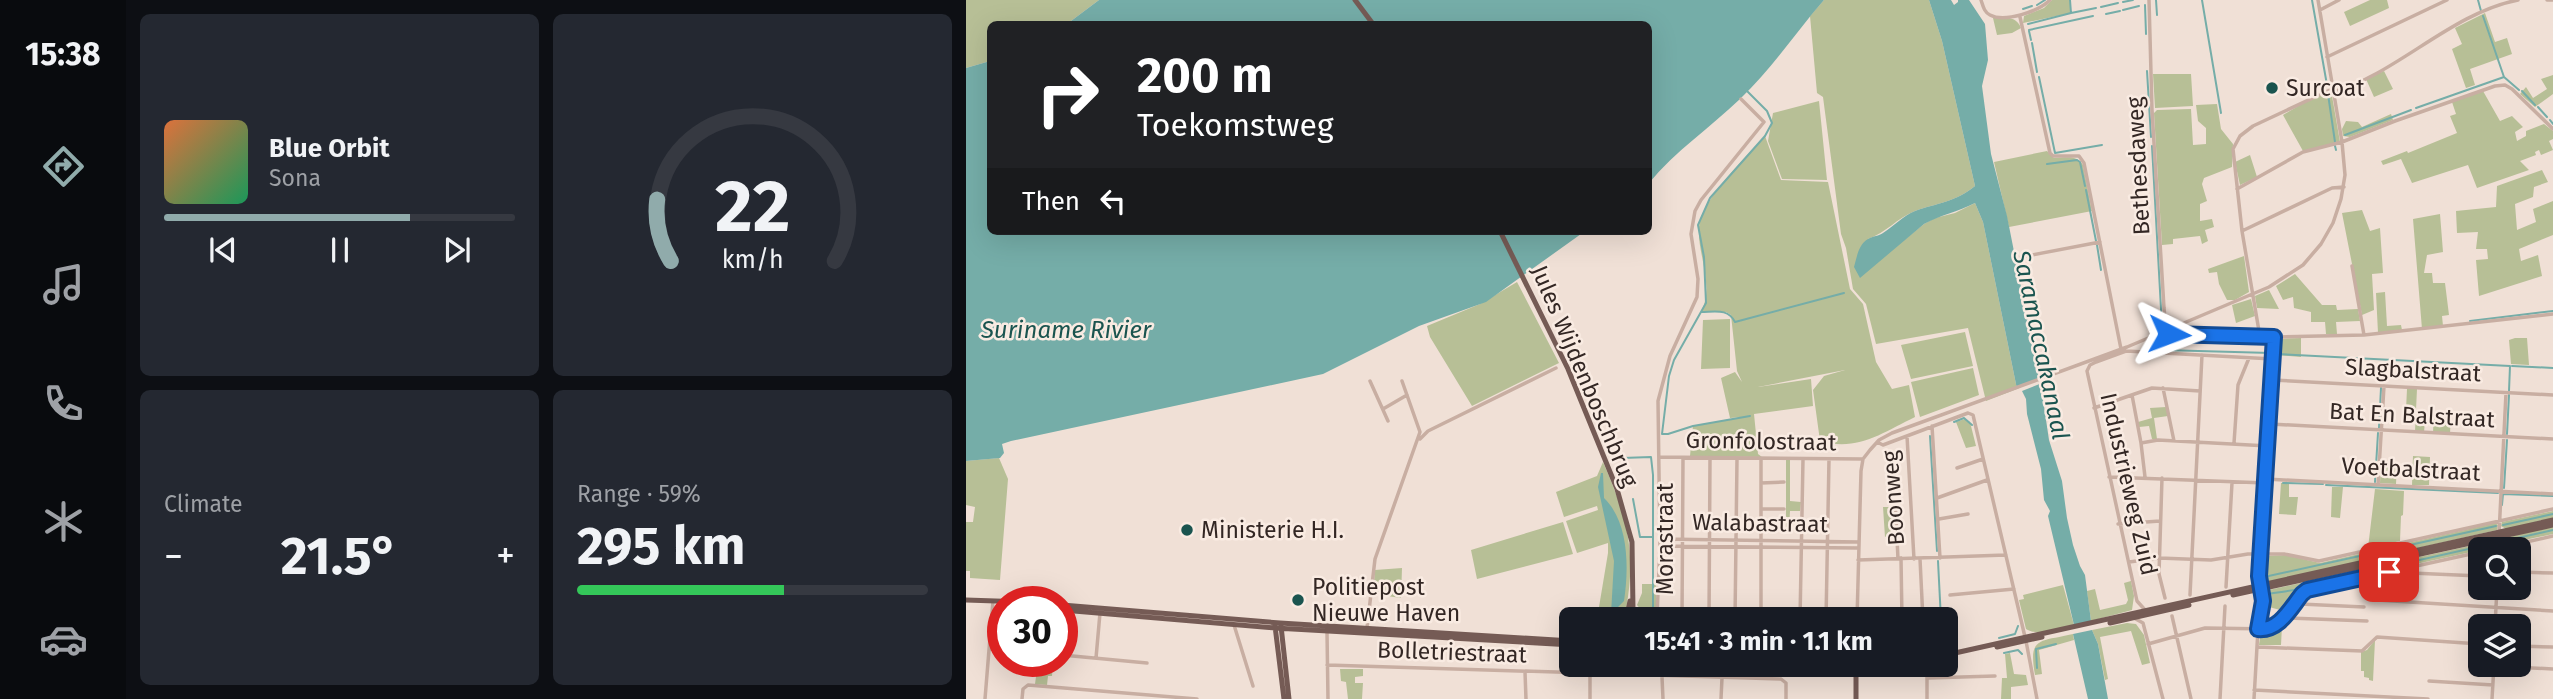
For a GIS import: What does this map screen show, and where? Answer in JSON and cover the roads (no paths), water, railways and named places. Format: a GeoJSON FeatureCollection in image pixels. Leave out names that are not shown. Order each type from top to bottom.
{"type":"FeatureCollection","features":[{"type":"Feature","properties":{"kind":"main road"},"geometry":{"type":"LineString","coordinates":[[1356,0],[1371,21]]}},
{"type":"Feature","properties":{"kind":"main road","name":"Jules Wijdenboschbrug"},"geometry":{"type":"LineString","coordinates":[[1502,235],[1568,369],[1617,489],[1632,542],[1633,607]]}},
{"type":"Feature","properties":{"kind":"main road"},"geometry":{"type":"LineString","coordinates":[[1958,653],[2132,616],[2143,616],[2553,523]]}},
{"type":"Feature","properties":{"kind":"main road","name":"Jules Wijdenboschbrug"},"geometry":{"type":"LineString","coordinates":[[1628,607],[1633,580]]}},
{"type":"Feature","properties":{"kind":"main road"},"geometry":{"type":"LineString","coordinates":[[966,600],[987,601]]}},
{"type":"Feature","properties":{"kind":"main road"},"geometry":{"type":"LineString","coordinates":[[1078,609],[1234,624],[1559,642]]}},
{"type":"Feature","properties":{"kind":"main road"},"geometry":{"type":"LineString","coordinates":[[1078,610],[1327,632],[1367,631]]}},
{"type":"Feature","properties":{"kind":"main road"},"geometry":{"type":"LineString","coordinates":[[1278,626],[1289,699]]}},
{"type":"Feature","properties":{"kind":"main road"},"geometry":{"type":"LineString","coordinates":[[1283,699],[1284,672]]}},
{"type":"Feature","properties":{"kind":"main road"},"geometry":{"type":"LineString","coordinates":[[1856,677],[1856,699]]}},
{"type":"Feature","properties":{"kind":"street"},"geometry":{"type":"LineString","coordinates":[[1981,0],[1986,12],[1992,16],[2020,17],[2050,0]]}},
{"type":"Feature","properties":{"kind":"street","name":"Bethesdaweg"},"geometry":{"type":"LineString","coordinates":[[2149,0],[2152,110],[2166,330]]}},
{"type":"Feature","properties":{"kind":"street"},"geometry":{"type":"LineString","coordinates":[[1857,607],[1860,483],[1863,459],[1877,442],[1892,433],[1978,401],[2127,349],[2252,295],[2284,279],[2303,265],[2321,244],[2333,223],[2344,187],[2342,142],[2318,0]]}},
{"type":"Feature","properties":{"kind":"street"},"geometry":{"type":"LineString","coordinates":[[2320,10],[2339,0]]}},
{"type":"Feature","properties":{"kind":"street"},"geometry":{"type":"LineString","coordinates":[[2327,57],[2447,0]]}},
{"type":"Feature","properties":{"kind":"street"},"geometry":{"type":"LineString","coordinates":[[2260,337],[2232,152],[2240,136],[2253,126],[2376,72],[2485,12],[2518,0]]}},
{"type":"Feature","properties":{"kind":"street"},"geometry":{"type":"LineString","coordinates":[[2547,0],[2553,0]]}},
{"type":"Feature","properties":{"kind":"street"},"geometry":{"type":"LineString","coordinates":[[2020,17],[2051,155],[2079,156],[2082,159],[2119,351]]}},
{"type":"Feature","properties":{"kind":"street"},"geometry":{"type":"LineString","coordinates":[[2237,189],[2303,152],[2342,142],[2501,85],[2512,89],[2553,129]]}},
{"type":"Feature","properties":{"kind":"street"},"geometry":{"type":"LineString","coordinates":[[1659,607],[1658,401],[1663,375],[1697,297],[1698,279],[1691,234],[1695,211],[1764,122],[1741,99]]}},
{"type":"Feature","properties":{"kind":"street"},"geometry":{"type":"LineString","coordinates":[[2242,231],[2332,188],[2344,187]]}},
{"type":"Feature","properties":{"kind":"street"},"geometry":{"type":"LineString","coordinates":[[2021,257],[2100,242]]}},
{"type":"Feature","properties":{"kind":"street"},"geometry":{"type":"LineString","coordinates":[[2352,266],[2364,335]]}},
{"type":"Feature","properties":{"kind":"street"},"geometry":{"type":"LineString","coordinates":[[2166,330],[2171,336],[2364,335],[2553,314]]}},
{"type":"Feature","properties":{"kind":"street"},"geometry":{"type":"LineString","coordinates":[[2254,699],[2258,629],[2263,606],[2262,554],[2274,337]]}},
{"type":"Feature","properties":{"kind":"street"},"geometry":{"type":"LineString","coordinates":[[2127,349],[2273,359]]}},
{"type":"Feature","properties":{"kind":"street","name":"Industrieweg Zuid"},"geometry":{"type":"LineString","coordinates":[[2119,351],[2090,365],[2087,371],[2118,524],[2164,699]]}},
{"type":"Feature","properties":{"kind":"street"},"geometry":{"type":"LineString","coordinates":[[2190,595],[2202,355]]}},
{"type":"Feature","properties":{"kind":"street"},"geometry":{"type":"LineString","coordinates":[[2234,443],[2238,385],[2249,358]]}},
{"type":"Feature","properties":{"kind":"street"},"geometry":{"type":"LineString","coordinates":[[1418,441],[1428,431],[1556,368]]}},
{"type":"Feature","properties":{"kind":"street","name":"Slagbalstraat"},"geometry":{"type":"LineString","coordinates":[[2272,380],[2553,395]]}},
{"type":"Feature","properties":{"kind":"street"},"geometry":{"type":"LineString","coordinates":[[1370,381],[1388,421]]}},
{"type":"Feature","properties":{"kind":"street"},"geometry":{"type":"LineString","coordinates":[[1367,631],[1375,559],[1418,441],[1419,427],[1402,381]]}},
{"type":"Feature","properties":{"kind":"street"},"geometry":{"type":"LineString","coordinates":[[2378,485],[2384,386]]}},
{"type":"Feature","properties":{"kind":"street"},"geometry":{"type":"LineString","coordinates":[[2093,408],[2152,388],[2200,391]]}},
{"type":"Feature","properties":{"kind":"street"},"geometry":{"type":"LineString","coordinates":[[2163,388],[2174,441]]}},
{"type":"Feature","properties":{"kind":"street"},"geometry":{"type":"LineString","coordinates":[[2499,535],[2506,393]]}},
{"type":"Feature","properties":{"kind":"street"},"geometry":{"type":"LineString","coordinates":[[1383,409],[1407,395]]}},
{"type":"Feature","properties":{"kind":"street"},"geometry":{"type":"LineString","coordinates":[[2132,395],[2145,477]]}},
{"type":"Feature","properties":{"kind":"street"},"geometry":{"type":"LineString","coordinates":[[1877,442],[1883,445],[1972,414],[2026,639],[2037,699]]}},
{"type":"Feature","properties":{"kind":"street","name":"Bat En Balstraat"},"geometry":{"type":"LineString","coordinates":[[2270,424],[2553,439]]}},
{"type":"Feature","properties":{"kind":"street"},"geometry":{"type":"LineString","coordinates":[[1932,426],[1940,558]]}},
{"type":"Feature","properties":{"kind":"street","name":"Boonweg"},"geometry":{"type":"LineString","coordinates":[[1907,436],[1922,607]]}},
{"type":"Feature","properties":{"kind":"street"},"geometry":{"type":"LineString","coordinates":[[2141,443],[2158,440],[2268,446]]}},
{"type":"Feature","properties":{"kind":"street","name":"Gronfolostraat"},"geometry":{"type":"LineString","coordinates":[[1658,457],[1863,459]]}},
{"type":"Feature","properties":{"kind":"street","name":"Morastraat"},"geometry":{"type":"LineString","coordinates":[[1682,607],[1683,458]]}},
{"type":"Feature","properties":{"kind":"street"},"geometry":{"type":"LineString","coordinates":[[1709,607],[1710,458]]}},
{"type":"Feature","properties":{"kind":"street"},"geometry":{"type":"LineString","coordinates":[[1735,607],[1737,459]]}},
{"type":"Feature","properties":{"kind":"street"},"geometry":{"type":"LineString","coordinates":[[1760,607],[1761,459]]}},
{"type":"Feature","properties":{"kind":"street"},"geometry":{"type":"LineString","coordinates":[[1800,607],[1803,459]]}},
{"type":"Feature","properties":{"kind":"street"},"geometry":{"type":"LineString","coordinates":[[1826,607],[1829,459]]}},
{"type":"Feature","properties":{"kind":"street"},"geometry":{"type":"LineString","coordinates":[[1957,468],[1983,459]]}},
{"type":"Feature","properties":{"kind":"street"},"geometry":{"type":"LineString","coordinates":[[1894,475],[1901,607]]}},
{"type":"Feature","properties":{"kind":"street","name":"Voetbalstraat"},"geometry":{"type":"LineString","coordinates":[[2109,477],[2232,483],[2266,481],[2378,485],[2553,494]]}},
{"type":"Feature","properties":{"kind":"street"},"geometry":{"type":"LineString","coordinates":[[2162,478],[2159,573],[2165,598]]}},
{"type":"Feature","properties":{"kind":"street"},"geometry":{"type":"LineString","coordinates":[[1937,498],[1987,480]]}},
{"type":"Feature","properties":{"kind":"street"},"geometry":{"type":"LineString","coordinates":[[1761,482],[1784,482]]}},
{"type":"Feature","properties":{"kind":"street"},"geometry":{"type":"LineString","coordinates":[[2226,587],[2232,483]]}},
{"type":"Feature","properties":{"kind":"street"},"geometry":{"type":"LineString","coordinates":[[1762,509],[1784,509]]}},
{"type":"Feature","properties":{"kind":"street"},"geometry":{"type":"LineString","coordinates":[[2128,562],[2159,558],[2211,560],[2262,554],[2284,554],[2319,561],[2553,509]]}},
{"type":"Feature","properties":{"kind":"street"},"geometry":{"type":"LineString","coordinates":[[1939,519],[1968,514]]}},
{"type":"Feature","properties":{"kind":"street"},"geometry":{"type":"LineString","coordinates":[[2118,524],[2160,521]]}},
{"type":"Feature","properties":{"kind":"street"},"geometry":{"type":"LineString","coordinates":[[2531,541],[2553,536]]}},
{"type":"Feature","properties":{"kind":"street","name":"Walabastraat"},"geometry":{"type":"LineString","coordinates":[[1660,539],[1859,542]]}},
{"type":"Feature","properties":{"kind":"street","name":"Walabastraat"},"geometry":{"type":"LineString","coordinates":[[1660,546],[1859,548]]}},
{"type":"Feature","properties":{"kind":"street"},"geometry":{"type":"LineString","coordinates":[[1858,560],[2006,555]]}},
{"type":"Feature","properties":{"kind":"street"},"geometry":{"type":"LineString","coordinates":[[2148,644],[2205,628],[2271,629],[2302,594],[2313,588],[2468,555]]}},
{"type":"Feature","properties":{"kind":"street"},"geometry":{"type":"LineString","coordinates":[[2404,569],[2411,573],[2468,575]]}},
{"type":"Feature","properties":{"kind":"street"},"geometry":{"type":"LineString","coordinates":[[2531,572],[2553,573]]}},
{"type":"Feature","properties":{"kind":"street"},"geometry":{"type":"LineString","coordinates":[[2373,575],[2376,600],[2553,611]]}},
{"type":"Feature","properties":{"kind":"street"},"geometry":{"type":"LineString","coordinates":[[1950,595],[2014,589]]}},
{"type":"Feature","properties":{"kind":"street"},"geometry":{"type":"LineString","coordinates":[[2496,600],[2496,614]]}},
{"type":"Feature","properties":{"kind":"street","name":"Industrieweg Zuid"},"geometry":{"type":"LineString","coordinates":[[2132,616],[2137,608],[2137,601]]}},
{"type":"Feature","properties":{"kind":"street"},"geometry":{"type":"LineString","coordinates":[[2296,601],[2300,604],[2364,607]]}},
{"type":"Feature","properties":{"kind":"street"},"geometry":{"type":"LineString","coordinates":[[2220,699],[2225,606]]}},
{"type":"Feature","properties":{"kind":"street"},"geometry":{"type":"LineString","coordinates":[[1096,658],[1100,613]]}},
{"type":"Feature","properties":{"kind":"street"},"geometry":{"type":"LineString","coordinates":[[2285,615],[2289,618],[2367,621]]}},
{"type":"Feature","properties":{"kind":"street"},"geometry":{"type":"LineString","coordinates":[[2172,616],[2191,699]]}},
{"type":"Feature","properties":{"kind":"street"},"geometry":{"type":"LineString","coordinates":[[1234,624],[1253,685]]}},
{"type":"Feature","properties":{"kind":"street"},"geometry":{"type":"LineString","coordinates":[[1327,632],[1328,699]]}},
{"type":"Feature","properties":{"kind":"street"},"geometry":{"type":"LineString","coordinates":[[2257,647],[2359,651],[2365,650],[2377,637],[2468,643]]}},
{"type":"Feature","properties":{"kind":"street"},"geometry":{"type":"LineString","coordinates":[[2531,646],[2553,647]]}},
{"type":"Feature","properties":{"kind":"street"},"geometry":{"type":"LineString","coordinates":[[1078,656],[1147,663]]}},
{"type":"Feature","properties":{"kind":"street","name":"Bolletriestraat"},"geometry":{"type":"LineString","coordinates":[[1327,665],[1559,673]]}},
{"type":"Feature","properties":{"kind":"street"},"geometry":{"type":"LineString","coordinates":[[2531,668],[2553,669]]}},
{"type":"Feature","properties":{"kind":"street"},"geometry":{"type":"LineString","coordinates":[[1525,672],[1526,699]]}},
{"type":"Feature","properties":{"kind":"street"},"geometry":{"type":"LineString","coordinates":[[985,699],[987,674]]}},
{"type":"Feature","properties":{"kind":"street"},"geometry":{"type":"LineString","coordinates":[[1927,699],[1928,676],[1995,677]]}},
{"type":"Feature","properties":{"kind":"street"},"geometry":{"type":"LineString","coordinates":[[1590,677],[1590,699]]}},
{"type":"Feature","properties":{"kind":"street"},"geometry":{"type":"LineString","coordinates":[[1662,677],[1663,699]]}},
{"type":"Feature","properties":{"kind":"street","name":"Bolletriestraat"},"geometry":{"type":"LineString","coordinates":[[1692,677],[1784,680],[1786,699]]}},
{"type":"Feature","properties":{"kind":"street"},"geometry":{"type":"LineString","coordinates":[[2492,699],[2493,677]]}},
{"type":"Feature","properties":{"kind":"street"},"geometry":{"type":"LineString","coordinates":[[1721,699],[1722,678]]}},
{"type":"Feature","properties":{"kind":"street"},"geometry":{"type":"LineString","coordinates":[[2429,681],[2493,685]]}},
{"type":"Feature","properties":{"kind":"street"},"geometry":{"type":"LineString","coordinates":[[1022,699],[1023,689],[1028,685],[1197,699]]}},
{"type":"Feature","properties":{"kind":"street"},"geometry":{"type":"LineString","coordinates":[[2254,690],[2428,699]]}},
{"type":"Feature","properties":{"kind":"water"},"geometry":{"type":"Polygon","coordinates":[[[1099,0],[1824,0],[1752,87],[1670,160],[1652,180],[1652,21],[1071,21],[1099,0]]]}},
{"type":"Feature","properties":{"kind":"water"},"geometry":{"type":"Polygon","coordinates":[[[1929,0],[1951,0],[1954,5],[1958,0],[1969,0],[1985,24],[1988,60],[1982,86],[1991,154],[2007,216],[2039,378],[2017,389],[1983,222],[1975,203],[1924,224],[1860,278],[1854,267],[1860,248],[1868,239],[1881,234],[1911,213],[1953,199],[1975,186],[1942,41],[1929,0]]]}},
{"type":"Feature","properties":{"kind":"water","name":"Suriname Rivier"},"geometry":{"type":"Polygon","coordinates":[[[987,62],[987,235],[1580,235],[1486,302],[1419,326],[1323,374],[1011,441],[1002,444],[1004,453],[1000,458],[966,461],[966,68],[987,62]]]}},
{"type":"Feature","properties":{"kind":"water"},"geometry":{"type":"Polygon","coordinates":[[[2042,383],[2049,440],[2062,481],[2073,545],[2085,575],[2091,621],[2074,625],[2048,516],[2050,511],[2044,500],[2041,469],[2027,414],[2026,399],[2022,391],[2042,383]]]}},
{"type":"Feature","properties":{"kind":"water"},"geometry":{"type":"Polygon","coordinates":[[[1603,473],[1604,498],[1612,508],[1623,532],[1626,574],[1624,601],[1618,607],[1611,607],[1614,561],[1598,487],[1603,473]]]}},
{"type":"Feature","properties":{"kind":"water"},"geometry":{"type":"Polygon","coordinates":[[[2092,630],[2098,644],[2108,699],[2088,699],[2073,634],[2092,630]]]}},
{"type":"Feature","properties":{"kind":"waterway"},"geometry":{"type":"LineString","coordinates":[[2037,5],[2045,0]]}},
{"type":"Feature","properties":{"kind":"waterway"},"geometry":{"type":"LineString","coordinates":[[2070,0],[2071,13],[2096,8]]}},
{"type":"Feature","properties":{"kind":"waterway"},"geometry":{"type":"LineString","coordinates":[[2123,2],[2133,0]]}},
{"type":"Feature","properties":{"kind":"waterway"},"geometry":{"type":"LineString","coordinates":[[2156,0],[2157,15]]}},
{"type":"Feature","properties":{"kind":"waterway"},"geometry":{"type":"LineString","coordinates":[[2202,0],[2221,113]]}},
{"type":"Feature","properties":{"kind":"waterway"},"geometry":{"type":"LineString","coordinates":[[2312,0],[2327,85]]}},
{"type":"Feature","properties":{"kind":"waterway"},"geometry":{"type":"LineString","coordinates":[[2478,0],[2481,11]]}},
{"type":"Feature","properties":{"kind":"waterway"},"geometry":{"type":"LineString","coordinates":[[2101,7],[2118,3]]}},
{"type":"Feature","properties":{"kind":"waterway"},"geometry":{"type":"LineString","coordinates":[[2145,5],[2146,34]]}},
{"type":"Feature","properties":{"kind":"waterway"},"geometry":{"type":"LineString","coordinates":[[2023,9],[2032,6]]}},
{"type":"Feature","properties":{"kind":"waterway"},"geometry":{"type":"LineString","coordinates":[[2123,10],[2139,6]]}},
{"type":"Feature","properties":{"kind":"waterway"},"geometry":{"type":"LineString","coordinates":[[2106,14],[2120,11]]}},
{"type":"Feature","properties":{"kind":"waterway"},"geometry":{"type":"LineString","coordinates":[[2028,24],[2071,13]]}},
{"type":"Feature","properties":{"kind":"waterway"},"geometry":{"type":"LineString","coordinates":[[2029,30],[2093,16]]}},
{"type":"Feature","properties":{"kind":"waterway"},"geometry":{"type":"LineString","coordinates":[[2416,108],[2504,77],[2483,16]]}},
{"type":"Feature","properties":{"kind":"waterway"},"geometry":{"type":"LineString","coordinates":[[2029,31],[2031,40]]}},
{"type":"Feature","properties":{"kind":"waterway"},"geometry":{"type":"LineString","coordinates":[[2032,43],[2037,72]]}},
{"type":"Feature","properties":{"kind":"waterway"},"geometry":{"type":"LineString","coordinates":[[2147,71],[2151,137]]}},
{"type":"Feature","properties":{"kind":"waterway"},"geometry":{"type":"LineString","coordinates":[[2039,77],[2055,153],[2102,145]]}},
{"type":"Feature","properties":{"kind":"waterway"},"geometry":{"type":"LineString","coordinates":[[2504,77],[2519,90]]}},
{"type":"Feature","properties":{"kind":"waterway"},"geometry":{"type":"LineString","coordinates":[[1693,426],[1662,434],[1669,376],[1674,360],[1706,303],[1704,257],[1698,225],[1710,198],[1765,136],[1772,123],[1767,111],[1747,91]]}},
{"type":"Feature","properties":{"kind":"waterway"},"geometry":{"type":"LineString","coordinates":[[2522,91],[2535,105]]}},
{"type":"Feature","properties":{"kind":"waterway"},"geometry":{"type":"LineString","coordinates":[[2328,94],[2335,142]]}},
{"type":"Feature","properties":{"kind":"waterway"},"geometry":{"type":"LineString","coordinates":[[2538,107],[2547,117]]}},
{"type":"Feature","properties":{"kind":"waterway"},"geometry":{"type":"LineString","coordinates":[[2345,135],[2411,110]]}},
{"type":"Feature","properties":{"kind":"waterway"},"geometry":{"type":"LineString","coordinates":[[2550,120],[2553,124]]}},
{"type":"Feature","properties":{"kind":"waterway"},"geometry":{"type":"LineString","coordinates":[[2152,146],[2162,327]]}},
{"type":"Feature","properties":{"kind":"waterway"},"geometry":{"type":"LineString","coordinates":[[2335,146],[2336,150]]}},
{"type":"Feature","properties":{"kind":"waterway"},"geometry":{"type":"LineString","coordinates":[[2047,164],[2077,160],[2080,162],[2085,186]]}},
{"type":"Feature","properties":{"kind":"waterway"},"geometry":{"type":"LineString","coordinates":[[2086,190],[2096,241]]}},
{"type":"Feature","properties":{"kind":"waterway"},"geometry":{"type":"LineString","coordinates":[[2097,245],[2101,270]]}},
{"type":"Feature","properties":{"kind":"waterway"},"geometry":{"type":"LineString","coordinates":[[1701,312],[1725,313],[1735,322],[1844,293]]}},
{"type":"Feature","properties":{"kind":"waterway"},"geometry":{"type":"LineString","coordinates":[[2470,321],[2553,311]]}},
{"type":"Feature","properties":{"kind":"waterway"},"geometry":{"type":"LineString","coordinates":[[2162,350],[2271,353]]}},
{"type":"Feature","properties":{"kind":"waterway"},"geometry":{"type":"LineString","coordinates":[[2277,354],[2510,366],[2509,391]]}},
{"type":"Feature","properties":{"kind":"waterway"},"geometry":{"type":"LineString","coordinates":[[2512,366],[2553,368]]}},
{"type":"Feature","properties":{"kind":"waterway"},"geometry":{"type":"LineString","coordinates":[[2379,428],[2381,388]]}},
{"type":"Feature","properties":{"kind":"waterway"},"geometry":{"type":"LineString","coordinates":[[2507,434],[2509,395]]}},
{"type":"Feature","properties":{"kind":"waterway"},"geometry":{"type":"LineString","coordinates":[[1693,426],[1750,416]]}},
{"type":"Feature","properties":{"kind":"waterway"},"geometry":{"type":"LineString","coordinates":[[1954,422],[1964,418],[1972,425]]}},
{"type":"Feature","properties":{"kind":"waterway"},"geometry":{"type":"LineString","coordinates":[[2375,482],[2378,433]]}},
{"type":"Feature","properties":{"kind":"waterway"},"geometry":{"type":"LineString","coordinates":[[1930,436],[1937,551]]}},
{"type":"Feature","properties":{"kind":"waterway"},"geometry":{"type":"LineString","coordinates":[[2504,488],[2507,440]]}},
{"type":"Feature","properties":{"kind":"waterway"},"geometry":{"type":"LineString","coordinates":[[1622,458],[1651,457],[1653,537],[1640,537],[1633,499]]}},
{"type":"Feature","properties":{"kind":"waterway"},"geometry":{"type":"LineString","coordinates":[[2283,483],[2323,484]]}},
{"type":"Feature","properties":{"kind":"waterway"},"geometry":{"type":"LineString","coordinates":[[2326,485],[2498,493]]}},
{"type":"Feature","properties":{"kind":"waterway"},"geometry":{"type":"LineString","coordinates":[[2502,505],[2503,494],[2553,496]]}},
{"type":"Feature","properties":{"kind":"waterway"},"geometry":{"type":"LineString","coordinates":[[2503,525],[2553,514]]}},
{"type":"Feature","properties":{"kind":"waterway"},"geometry":{"type":"LineString","coordinates":[[2266,560],[2264,577],[2496,526]]}},
{"type":"Feature","properties":{"kind":"waterway"},"geometry":{"type":"LineString","coordinates":[[2268,594],[2553,530]]}},
{"type":"Feature","properties":{"kind":"waterway"},"geometry":{"type":"LineString","coordinates":[[1653,537],[1653,607]]}},
{"type":"Feature","properties":{"kind":"waterway"},"geometry":{"type":"LineString","coordinates":[[1938,561],[1940,607]]}},
{"type":"Feature","properties":{"kind":"waterway"},"geometry":{"type":"LineString","coordinates":[[1999,638],[2015,634],[2018,626]]}},
{"type":"Feature","properties":{"kind":"waterway"},"geometry":{"type":"LineString","coordinates":[[2037,668],[2036,649],[2056,644]]}},
{"type":"Feature","properties":{"kind":"waterway"},"geometry":{"type":"LineString","coordinates":[[2004,653],[2018,650],[2022,654]]}},
{"type":"Feature","properties":{"kind":"place","name":"Surcoat"},"geometry":{"type":"Point","coordinates":[2272,88]}},
{"type":"Feature","properties":{"kind":"place","name":"Ministerie H.I."},"geometry":{"type":"Point","coordinates":[1187,530]}},
{"type":"Feature","properties":{"kind":"place","name":"Politiepost Nieuwe Haven"},"geometry":{"type":"Point","coordinates":[1298,600]}},
{"type":"Feature","properties":{"kind":"water label","name":"Saramaccakanaal"},"geometry":{"type":"Point","coordinates":[2041,345]}}]}
